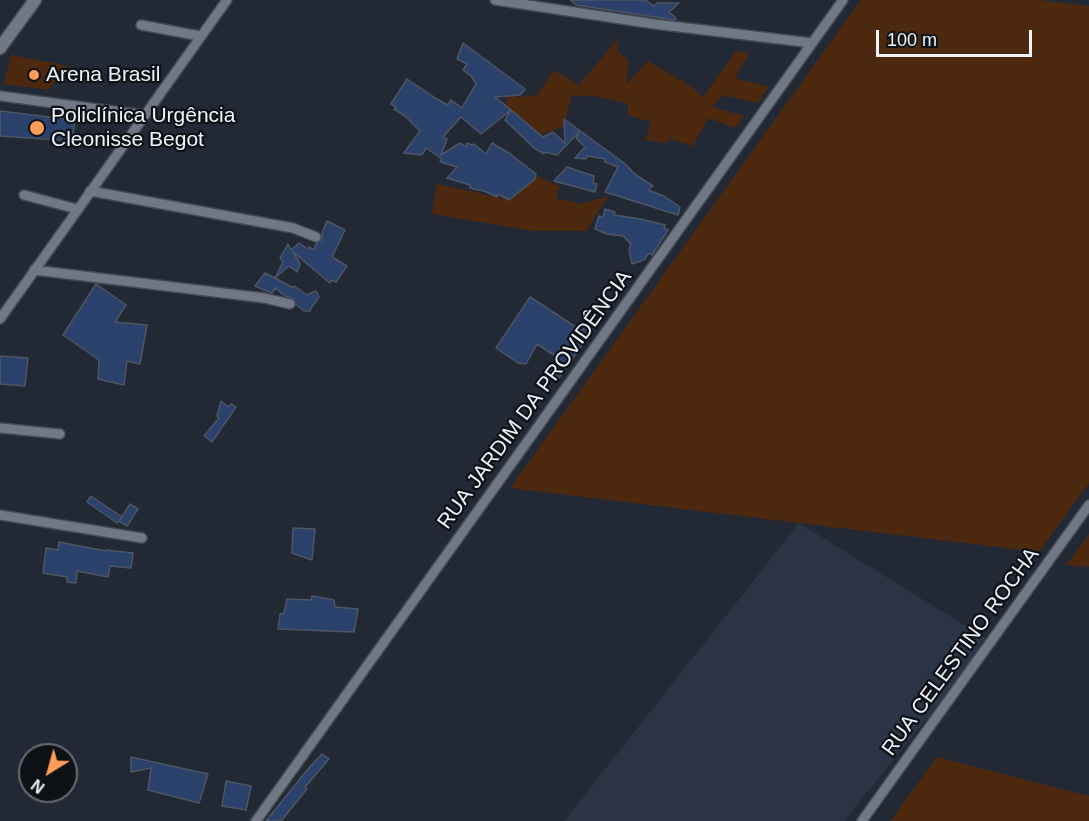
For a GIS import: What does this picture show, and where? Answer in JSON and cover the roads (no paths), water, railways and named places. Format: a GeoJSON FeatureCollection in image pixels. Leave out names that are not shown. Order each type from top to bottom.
{"type":"FeatureCollection","features":[{"type":"Feature","properties":{"kind":"street"},"geometry":{"type":"LineString","coordinates":[[0,48],[34,0]]}},
{"type":"Feature","properties":{"kind":"street"},"geometry":{"type":"LineString","coordinates":[[0,319],[227,0]]}},
{"type":"Feature","properties":{"kind":"street"},"geometry":{"type":"LineString","coordinates":[[495,0],[654,24],[812,43]]}},
{"type":"Feature","properties":{"kind":"street","name":"RUA JARDIM DA PROVIDÊNCIA"},"geometry":{"type":"LineString","coordinates":[[256,821],[843,0]]}},
{"type":"Feature","properties":{"kind":"street"},"geometry":{"type":"LineString","coordinates":[[141,25],[200,36]]}},
{"type":"Feature","properties":{"kind":"street"},"geometry":{"type":"LineString","coordinates":[[0,96],[144,115]]}},
{"type":"Feature","properties":{"kind":"street"},"geometry":{"type":"LineString","coordinates":[[90,191],[293,228],[316,237]]}},
{"type":"Feature","properties":{"kind":"street"},"geometry":{"type":"LineString","coordinates":[[24,195],[77,209]]}},
{"type":"Feature","properties":{"kind":"street"},"geometry":{"type":"LineString","coordinates":[[34,270],[264,298],[290,304]]}},
{"type":"Feature","properties":{"kind":"street"},"geometry":{"type":"LineString","coordinates":[[0,428],[60,434]]}},
{"type":"Feature","properties":{"kind":"street","name":"RUA CELESTINO ROCHA"},"geometry":{"type":"LineString","coordinates":[[862,821],[1089,505]]}},
{"type":"Feature","properties":{"kind":"street"},"geometry":{"type":"LineString","coordinates":[[0,515],[142,538]]}},
{"type":"Feature","properties":{"kind":"place","name":"Arena Brasil"},"geometry":{"type":"Point","coordinates":[34,75]}},
{"type":"Feature","properties":{"kind":"place","name":"Policlínica Urgência Cleonisse Begot"},"geometry":{"type":"Point","coordinates":[37,128]}}]}
